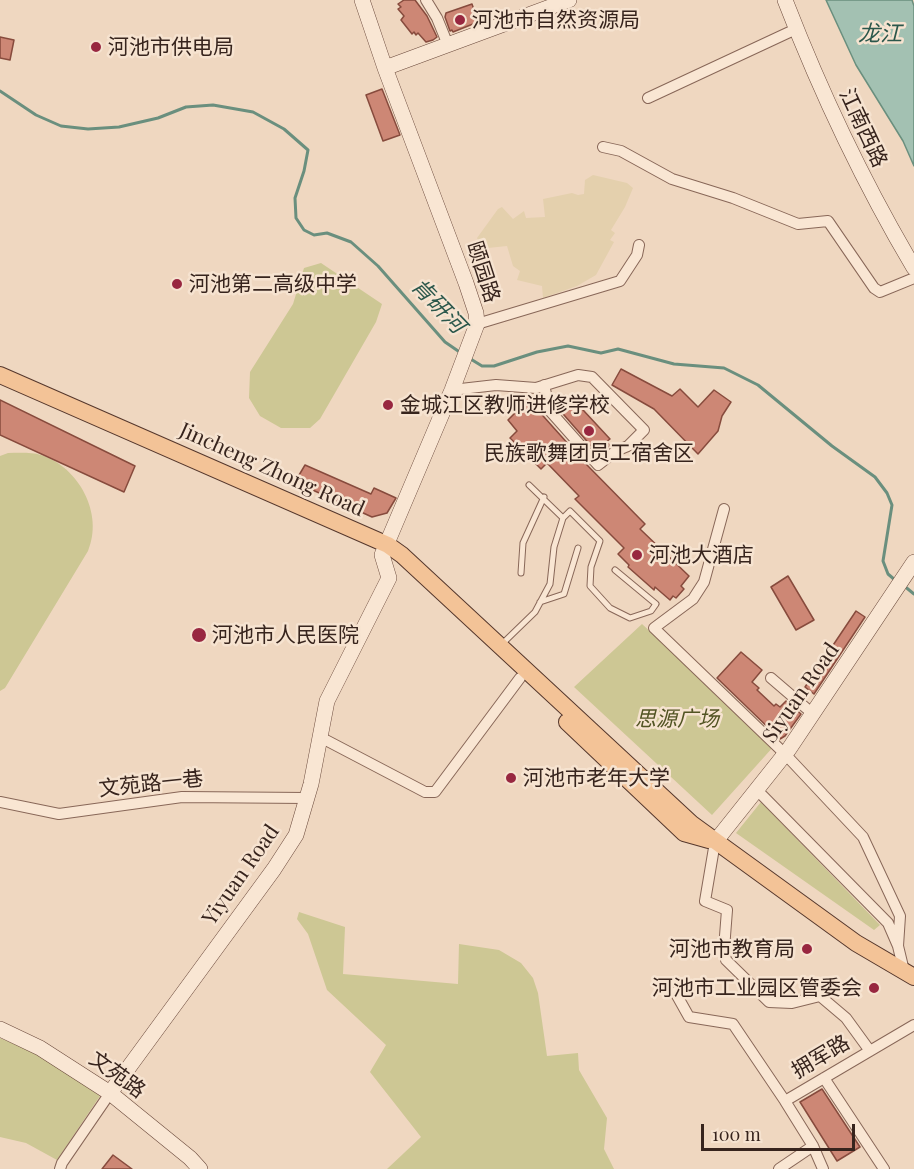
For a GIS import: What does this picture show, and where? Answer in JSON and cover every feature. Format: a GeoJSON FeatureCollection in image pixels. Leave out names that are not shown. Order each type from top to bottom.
{"type":"FeatureCollection","features":[{"type":"Feature","properties":{"kind":"main road","name":"Jincheng Zhong Road"},"geometry":{"type":"LineString","coordinates":[[0,375],[385,550]]}},
{"type":"Feature","properties":{"kind":"main road","name":"Jincheng Zhong Road"},"geometry":{"type":"LineString","coordinates":[[0,387],[385,550],[402,555],[497,649]]}},
{"type":"Feature","properties":{"kind":"main road"},"geometry":{"type":"LineString","coordinates":[[497,649],[520,678],[684,834],[715,842]]}},
{"type":"Feature","properties":{"kind":"main road"},"geometry":{"type":"LineString","coordinates":[[497,649],[692,824],[856,943],[909,974]]}},
{"type":"Feature","properties":{"kind":"street","name":"颐园路"},"geometry":{"type":"LineString","coordinates":[[362,0],[385,68],[443,218],[473,303],[477,324],[385,550]]}},
{"type":"Feature","properties":{"kind":"street"},"geometry":{"type":"LineString","coordinates":[[426,0],[448,45]]}},
{"type":"Feature","properties":{"kind":"street","name":"江南西路"},"geometry":{"type":"LineString","coordinates":[[785,0],[806,55],[858,168],[914,268]]}},
{"type":"Feature","properties":{"kind":"street"},"geometry":{"type":"LineString","coordinates":[[385,68],[563,1]]}},
{"type":"Feature","properties":{"kind":"street"},"geometry":{"type":"LineString","coordinates":[[648,98],[796,30]]}},
{"type":"Feature","properties":{"kind":"street"},"geometry":{"type":"LineString","coordinates":[[603,147],[621,151],[672,179],[733,198],[798,224],[828,221],[874,288],[880,292],[914,278]]}},
{"type":"Feature","properties":{"kind":"street"},"geometry":{"type":"LineString","coordinates":[[477,324],[620,281],[637,255],[639,245]]}},
{"type":"Feature","properties":{"kind":"street"},"geometry":{"type":"LineString","coordinates":[[452,390],[496,385],[536,388],[544,385],[578,375],[592,377],[644,430],[627,446],[616,451],[598,465],[550,411],[544,385]]}},
{"type":"Feature","properties":{"kind":"street"},"geometry":{"type":"LineString","coordinates":[[724,509],[704,582],[693,599],[654,628],[785,754],[863,837],[900,916],[898,946]]}},
{"type":"Feature","properties":{"kind":"street","name":"Yiyuan Road"},"geometry":{"type":"LineString","coordinates":[[110,1094],[274,869],[296,834],[307,798],[327,701],[389,578],[385,550]]}},
{"type":"Feature","properties":{"kind":"street","name":"Siyuan Road"},"geometry":{"type":"LineString","coordinates":[[715,842],[785,754],[914,562]]}},
{"type":"Feature","properties":{"kind":"street"},"geometry":{"type":"LineString","coordinates":[[320,737],[425,792],[435,792],[520,678]]}},
{"type":"Feature","properties":{"kind":"street"},"geometry":{"type":"LineString","coordinates":[[771,678],[813,714]]}},
{"type":"Feature","properties":{"kind":"street"},"geometry":{"type":"LineString","coordinates":[[757,790],[888,923],[909,974]]}},
{"type":"Feature","properties":{"kind":"street","name":"文苑路一巷"},"geometry":{"type":"LineString","coordinates":[[0,802],[59,814],[182,797],[307,798]]}},
{"type":"Feature","properties":{"kind":"street"},"geometry":{"type":"LineString","coordinates":[[715,842],[705,902],[726,910],[724,949],[726,960],[769,1002],[792,1003],[820,996],[846,1018],[870,1051]]}},
{"type":"Feature","properties":{"kind":"street"},"geometry":{"type":"LineString","coordinates":[[675,992],[689,1017],[733,1024],[785,1101]]}},
{"type":"Feature","properties":{"kind":"street","name":"拥军路"},"geometry":{"type":"LineString","coordinates":[[823,1169],[813,1146],[785,1101],[914,1025]]}},
{"type":"Feature","properties":{"kind":"street","name":"文苑路"},"geometry":{"type":"LineString","coordinates":[[0,1029],[40,1048],[110,1094],[190,1158],[200,1169]]}},
{"type":"Feature","properties":{"kind":"street"},"geometry":{"type":"LineString","coordinates":[[824,1078],[884,1169]]}},
{"type":"Feature","properties":{"kind":"street"},"geometry":{"type":"LineString","coordinates":[[60,1169],[110,1094]]}},
{"type":"Feature","properties":{"kind":"street"},"geometry":{"type":"LineString","coordinates":[[779,1169],[813,1146]]}},
{"type":"Feature","properties":{"kind":"lane"},"geometry":{"type":"LineString","coordinates":[[529,485],[544,497],[562,518]]}},
{"type":"Feature","properties":{"kind":"lane"},"geometry":{"type":"LineString","coordinates":[[521,573],[523,543],[544,497]]}},
{"type":"Feature","properties":{"kind":"lane"},"geometry":{"type":"LineString","coordinates":[[497,649],[535,612],[550,584],[554,547],[562,518],[570,511],[600,541],[591,567],[590,586],[610,608],[630,618],[651,611],[656,604],[615,570]]}},
{"type":"Feature","properties":{"kind":"lane"},"geometry":{"type":"LineString","coordinates":[[540,602],[564,594],[578,548]]}},
{"type":"Feature","properties":{"kind":"shaded area"},"geometry":{"type":"Polygon","coordinates":[[[593,175],[627,183],[633,188],[611,230],[615,233],[610,240],[614,242],[596,275],[577,286],[543,298],[542,286],[517,280],[520,271],[513,266],[507,246],[488,248],[481,246],[477,238],[498,209],[502,207],[513,219],[524,211],[526,218],[545,217],[543,199],[572,193],[584,194],[585,180],[593,175]]]}},
{"type":"Feature","properties":{"kind":"green space"},"geometry":{"type":"Polygon","coordinates":[[[321,263],[382,304],[376,322],[320,419],[310,428],[281,428],[260,416],[249,398],[250,372],[293,304],[304,268],[321,263]]]}},
{"type":"Feature","properties":{"kind":"green space"},"geometry":{"type":"Polygon","coordinates":[[[8,453],[41,455],[67,470],[85,494],[93,522],[88,551],[5,688],[0,691],[0,456],[8,453]]]}},
{"type":"Feature","properties":{"kind":"green space","name":"思源广场"},"geometry":{"type":"Polygon","coordinates":[[[642,624],[774,746],[712,815],[574,687],[642,624]]]}},
{"type":"Feature","properties":{"kind":"green space"},"geometry":{"type":"Polygon","coordinates":[[[761,802],[880,925],[874,930],[736,833],[761,802]]]}},
{"type":"Feature","properties":{"kind":"green space"},"geometry":{"type":"Polygon","coordinates":[[[299,912],[345,927],[343,974],[458,984],[459,944],[499,950],[521,963],[533,978],[538,993],[547,1056],[578,1053],[579,1070],[607,1118],[604,1149],[614,1169],[387,1169],[421,1137],[370,1072],[386,1045],[327,990],[308,934],[297,919],[299,912]]]}},
{"type":"Feature","properties":{"kind":"green space"},"geometry":{"type":"Polygon","coordinates":[[[0,1038],[42,1056],[100,1096],[57,1160],[26,1143],[0,1137],[0,1038]]]}},
{"type":"Feature","properties":{"kind":"water","name":"龙江"},"geometry":{"type":"Polygon","coordinates":[[[826,0],[912,0],[914,6],[914,166],[903,141],[856,65],[826,0]]]}},
{"type":"Feature","properties":{"kind":"building"},"geometry":{"type":"Polygon","coordinates":[[[404,0],[415,0],[427,16],[437,37],[426,42],[418,33],[412,34],[401,20],[404,16],[398,9],[401,7],[398,4],[404,0]]]}},
{"type":"Feature","properties":{"kind":"building","name":"河池市自然资源局"},"geometry":{"type":"Polygon","coordinates":[[[472,4],[478,22],[453,32],[450,31],[445,17],[446,13],[472,4]]]}},
{"type":"Feature","properties":{"kind":"building"},"geometry":{"type":"Polygon","coordinates":[[[0,37],[14,40],[10,60],[0,58],[0,37]]]}},
{"type":"Feature","properties":{"kind":"building"},"geometry":{"type":"Polygon","coordinates":[[[382,89],[400,135],[383,141],[366,95],[382,89]]]}},
{"type":"Feature","properties":{"kind":"building"},"geometry":{"type":"Polygon","coordinates":[[[621,369],[672,396],[680,389],[698,407],[714,390],[731,402],[722,416],[718,431],[698,454],[654,409],[612,385],[621,369]]]}},
{"type":"Feature","properties":{"kind":"building","name":"民族歌舞团员工宿舍区"},"geometry":{"type":"Polygon","coordinates":[[[564,395],[569,400],[571,397],[610,439],[606,442],[610,445],[599,455],[557,407],[556,403],[564,395]]]}},
{"type":"Feature","properties":{"kind":"building"},"geometry":{"type":"Polygon","coordinates":[[[509,396],[527,398],[587,465],[645,524],[640,529],[689,576],[681,586],[684,589],[676,598],[673,596],[670,600],[655,587],[654,590],[628,567],[629,565],[618,554],[624,548],[575,499],[579,496],[547,463],[541,469],[510,438],[517,431],[508,420],[522,406],[507,405],[509,396]]]}},
{"type":"Feature","properties":{"kind":"building"},"geometry":{"type":"Polygon","coordinates":[[[0,400],[135,466],[124,492],[0,435],[0,400]]]}},
{"type":"Feature","properties":{"kind":"building"},"geometry":{"type":"Polygon","coordinates":[[[305,465],[371,494],[374,488],[396,498],[387,513],[372,517],[295,482],[305,465]]]}},
{"type":"Feature","properties":{"kind":"building"},"geometry":{"type":"Polygon","coordinates":[[[788,576],[814,620],[796,630],[771,587],[788,576]]]}},
{"type":"Feature","properties":{"kind":"building"},"geometry":{"type":"Polygon","coordinates":[[[856,611],[865,617],[814,694],[805,687],[856,611]]]}},
{"type":"Feature","properties":{"kind":"building"},"geometry":{"type":"Polygon","coordinates":[[[741,652],[762,670],[752,682],[759,688],[757,690],[774,706],[776,704],[780,707],[786,701],[801,714],[785,736],[780,739],[717,678],[741,652]]]}},
{"type":"Feature","properties":{"kind":"building"},"geometry":{"type":"Polygon","coordinates":[[[822,1089],[860,1147],[837,1161],[800,1102],[822,1089]]]}},
{"type":"Feature","properties":{"kind":"building"},"geometry":{"type":"Polygon","coordinates":[[[113,1155],[132,1169],[102,1169],[113,1155]]]}},
{"type":"Feature","properties":{"kind":"waterway","name":"肯研河"},"geometry":{"type":"LineString","coordinates":[[0,91],[36,115],[61,126],[88,129],[119,127],[158,118],[186,107],[213,105],[253,112],[284,129],[308,150],[295,198],[296,218],[304,230],[314,235],[327,233],[351,242],[378,266],[445,342],[461,353]]}},
{"type":"Feature","properties":{"kind":"waterway","name":"肯研河"},"geometry":{"type":"LineString","coordinates":[[469,358],[482,366],[494,366],[537,352],[568,346],[601,353],[618,349],[674,364],[724,368],[758,385],[832,446],[875,477],[887,493],[892,505],[883,561],[888,574],[895,580]]}},
{"type":"Feature","properties":{"kind":"waterway","name":"肯研河"},"geometry":{"type":"LineString","coordinates":[[903,585],[914,594]]}},
{"type":"Feature","properties":{"kind":"place","name":"河池市自然资源局"},"geometry":{"type":"Point","coordinates":[460,20]}},
{"type":"Feature","properties":{"kind":"place","name":"河池市供电局"},"geometry":{"type":"Point","coordinates":[96,47]}},
{"type":"Feature","properties":{"kind":"place","name":"河池第二高级中学"},"geometry":{"type":"Point","coordinates":[177,284]}},
{"type":"Feature","properties":{"kind":"place","name":"金城江区教师进修学校"},"geometry":{"type":"Point","coordinates":[388,405]}},
{"type":"Feature","properties":{"kind":"place","name":"民族歌舞团员工宿舍区"},"geometry":{"type":"Point","coordinates":[589,431]}},
{"type":"Feature","properties":{"kind":"place","name":"河池大酒店"},"geometry":{"type":"Point","coordinates":[637,555]}},
{"type":"Feature","properties":{"kind":"place","name":"河池市人民医院"},"geometry":{"type":"Point","coordinates":[199,635]}},
{"type":"Feature","properties":{"kind":"place","name":"河池市老年大学"},"geometry":{"type":"Point","coordinates":[511,778]}},
{"type":"Feature","properties":{"kind":"place","name":"河池市教育局"},"geometry":{"type":"Point","coordinates":[807,949]}},
{"type":"Feature","properties":{"kind":"place","name":"河池市工业园区管委会"},"geometry":{"type":"Point","coordinates":[874,988]}}]}
